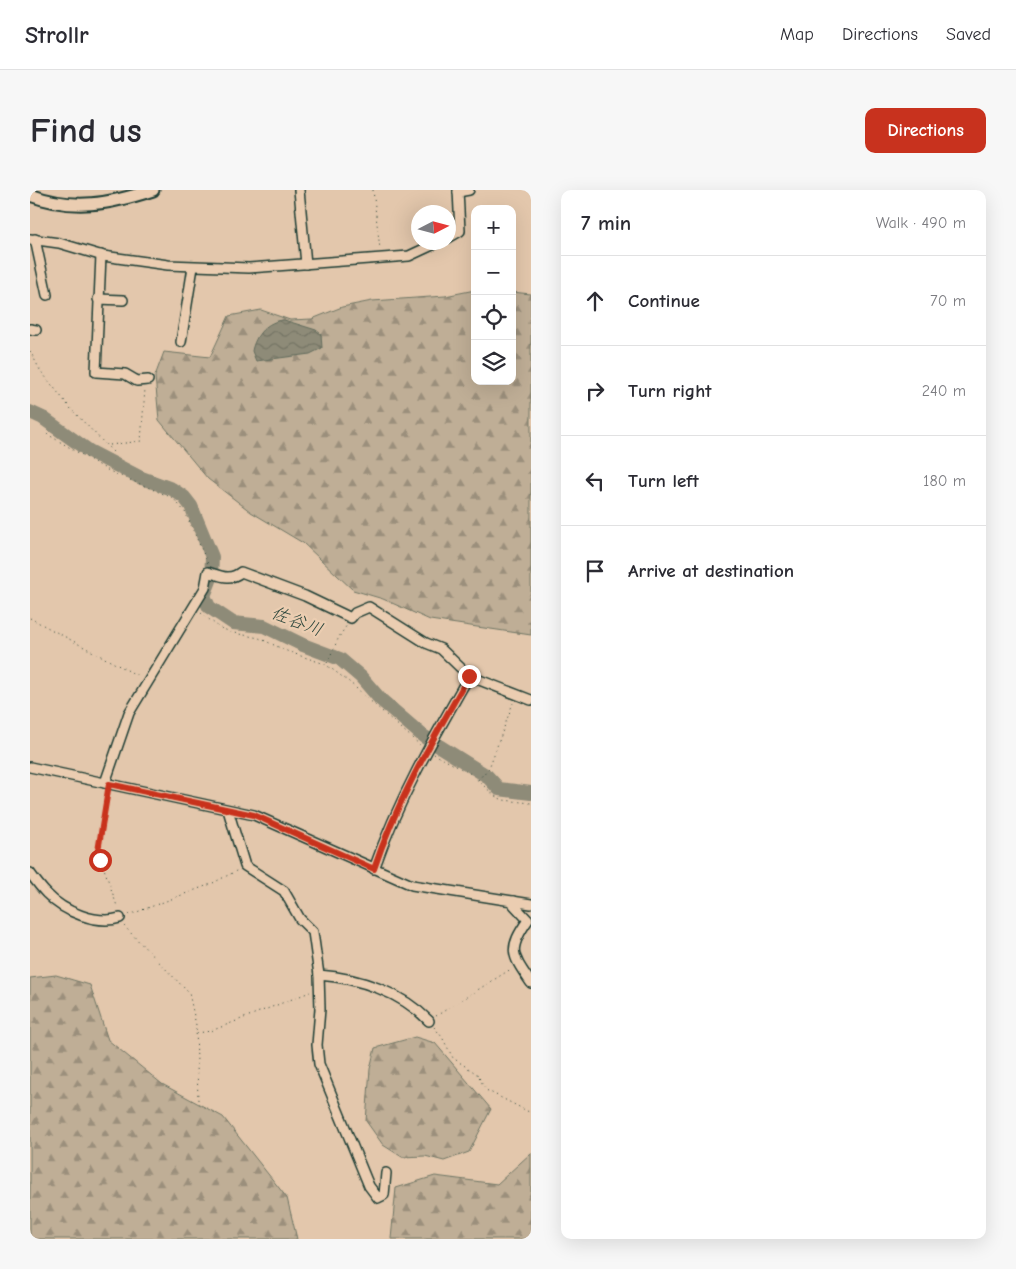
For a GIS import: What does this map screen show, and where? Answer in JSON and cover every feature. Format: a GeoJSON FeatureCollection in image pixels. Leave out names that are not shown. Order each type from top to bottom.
{"type":"FeatureCollection","features":[{"type":"Feature","properties":{"kind":"main road"},"geometry":{"type":"LineString","coordinates":[[30,195],[71,205],[98,205],[153,190]]}},
{"type":"Feature","properties":{"kind":"street"},"geometry":{"type":"LineString","coordinates":[[299,190],[306,264]]}},
{"type":"Feature","properties":{"kind":"street"},"geometry":{"type":"LineString","coordinates":[[456,233],[460,231],[458,191],[470,190]]}},
{"type":"Feature","properties":{"kind":"street"},"geometry":{"type":"LineString","coordinates":[[47,294],[33,239],[59,243],[101,255],[193,267],[249,268],[306,264],[409,256],[422,250]]}},
{"type":"Feature","properties":{"kind":"street"},"geometry":{"type":"LineString","coordinates":[[101,255],[96,372],[125,374],[137,382],[146,381]]}},
{"type":"Feature","properties":{"kind":"street"},"geometry":{"type":"LineString","coordinates":[[181,342],[193,267]]}},
{"type":"Feature","properties":{"kind":"street"},"geometry":{"type":"LineString","coordinates":[[98,299],[123,300]]}},
{"type":"Feature","properties":{"kind":"street"},"geometry":{"type":"LineString","coordinates":[[107,783],[129,713],[205,588],[208,572],[228,578],[241,572],[305,596],[351,618],[355,613],[369,607],[426,644],[441,649],[469,676],[531,700]]}},
{"type":"Feature","properties":{"kind":"street"},"geometry":{"type":"LineString","coordinates":[[374,869],[387,831],[426,750],[469,676]]}},
{"type":"Feature","properties":{"kind":"street"},"geometry":{"type":"LineString","coordinates":[[30,767],[254,815],[412,885],[531,904]]}},
{"type":"Feature","properties":{"kind":"street"},"geometry":{"type":"LineString","coordinates":[[228,810],[245,866],[284,891],[300,919],[313,932],[319,975],[320,1009],[317,1046],[319,1064],[369,1186],[378,1198],[384,1195],[386,1173]]}},
{"type":"Feature","properties":{"kind":"street"},"geometry":{"type":"LineString","coordinates":[[30,872],[48,895],[67,908],[97,921],[107,922],[120,918]]}},
{"type":"Feature","properties":{"kind":"street"},"geometry":{"type":"LineString","coordinates":[[514,901],[514,905],[528,920],[520,932],[515,945],[514,959],[531,983]]}},
{"type":"Feature","properties":{"kind":"street"},"geometry":{"type":"LineString","coordinates":[[319,975],[354,981],[378,988],[417,1008],[429,1021]]}},
{"type":"Feature","properties":{"kind":"path"},"geometry":{"type":"LineString","coordinates":[[373,190],[382,258]]}},
{"type":"Feature","properties":{"kind":"path"},"geometry":{"type":"LineString","coordinates":[[30,351],[40,370],[71,409],[114,452]]}},
{"type":"Feature","properties":{"kind":"path"},"geometry":{"type":"LineString","coordinates":[[108,445],[141,441],[146,381]]}},
{"type":"Feature","properties":{"kind":"path"},"geometry":{"type":"LineString","coordinates":[[47,434],[109,471],[173,498],[185,512],[209,566],[208,572]]}},
{"type":"Feature","properties":{"kind":"path"},"geometry":{"type":"LineString","coordinates":[[192,608],[220,628],[234,634],[259,638],[289,652],[326,665],[348,681],[426,750],[471,774],[495,796],[503,800],[531,803]]}},
{"type":"Feature","properties":{"kind":"path"},"geometry":{"type":"LineString","coordinates":[[30,618],[148,680]]}},
{"type":"Feature","properties":{"kind":"path"},"geometry":{"type":"LineString","coordinates":[[326,665],[351,618]]}},
{"type":"Feature","properties":{"kind":"path"},"geometry":{"type":"LineString","coordinates":[[477,780],[489,768],[498,747],[513,701],[512,692]]}},
{"type":"Feature","properties":{"kind":"path"},"geometry":{"type":"LineString","coordinates":[[107,783],[98,851],[120,918],[125,927],[189,993],[196,1033],[198,1101]]}},
{"type":"Feature","properties":{"kind":"path"},"geometry":{"type":"LineString","coordinates":[[120,918],[211,884],[245,866]]}},
{"type":"Feature","properties":{"kind":"path"},"geometry":{"type":"LineString","coordinates":[[518,965],[496,976],[429,1021],[442,1037],[453,1058],[477,1074],[486,1090],[531,1113]]}},
{"type":"Feature","properties":{"kind":"path"},"geometry":{"type":"LineString","coordinates":[[196,1033],[211,1031],[319,988]]}},
{"type":"Feature","properties":{"kind":"green space"},"geometry":{"type":"Polygon","coordinates":[[[471,291],[471,385],[516,385],[516,292],[531,294],[531,635],[430,620],[383,599],[353,590],[303,543],[251,512],[208,479],[159,420],[155,376],[164,352],[210,357],[229,316],[261,310],[290,320],[312,319],[342,307],[372,301],[445,296],[471,291]]]}},
{"type":"Feature","properties":{"kind":"green space"},"geometry":{"type":"Polygon","coordinates":[[[56,975],[90,985],[108,1040],[162,1084],[223,1117],[287,1198],[297,1239],[30,1239],[30,978],[56,975]]]}},
{"type":"Feature","properties":{"kind":"green space"},"geometry":{"type":"Polygon","coordinates":[[[415,1037],[435,1043],[491,1109],[469,1152],[444,1161],[425,1156],[402,1157],[383,1145],[366,1121],[370,1069],[375,1048],[415,1037]]]}},
{"type":"Feature","properties":{"kind":"green space"},"geometry":{"type":"Polygon","coordinates":[[[531,1153],[531,1239],[391,1239],[396,1188],[435,1176],[497,1184],[531,1153]]]}},
{"type":"Feature","properties":{"kind":"water"},"geometry":{"type":"Polygon","coordinates":[[[284,320],[316,330],[321,334],[322,348],[310,354],[256,361],[252,351],[259,334],[272,323],[284,320]]]}},
{"type":"Feature","properties":{"kind":"waterway","name":"佐谷川"},"geometry":{"type":"LineString","coordinates":[[30,412],[43,418],[89,451],[139,477],[172,489],[184,497],[191,506],[212,557],[211,578],[204,596],[209,607],[233,623],[264,626],[303,645],[340,659],[361,677],[380,699],[423,736],[487,776],[499,789],[531,793]]}},
{"type":"Feature","properties":{"kind":"route"},"geometry":{"type":"LineString","coordinates":[[100,860],[98,851],[109,784],[254,815],[374,869],[387,831],[407,787],[469,676]]}}]}
